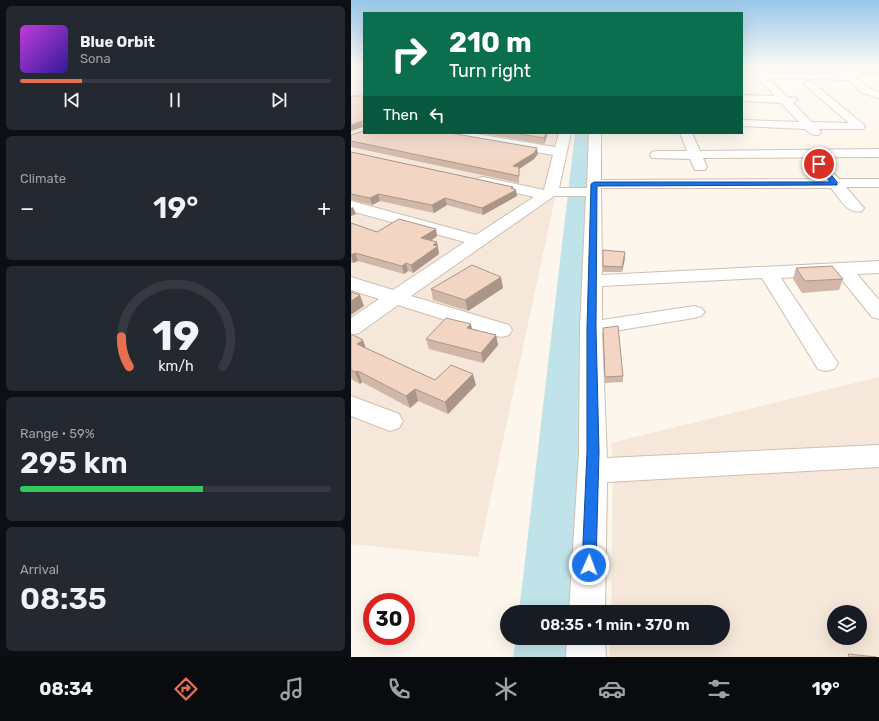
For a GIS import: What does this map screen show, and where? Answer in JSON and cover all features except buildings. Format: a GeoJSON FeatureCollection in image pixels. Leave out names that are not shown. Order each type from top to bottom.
{"type":"FeatureCollection","features":[{"type":"Feature","properties":{"kind":"street"},"geometry":{"type":"LineString","coordinates":[[770,99],[799,100]]}},
{"type":"Feature","properties":{"kind":"street"},"geometry":{"type":"LineString","coordinates":[[784,99],[835,154]]}},
{"type":"Feature","properties":{"kind":"street"},"geometry":{"type":"LineString","coordinates":[[743,123],[859,127],[826,99]]}},
{"type":"Feature","properties":{"kind":"street"},"geometry":{"type":"LineString","coordinates":[[814,101],[829,101]]}},
{"type":"Feature","properties":{"kind":"street"},"geometry":{"type":"LineString","coordinates":[[781,111],[811,113]]}},
{"type":"Feature","properties":{"kind":"street"},"geometry":{"type":"LineString","coordinates":[[824,113],[845,114]]}},
{"type":"Feature","properties":{"kind":"street"},"geometry":{"type":"LineString","coordinates":[[455,134],[561,152]]}},
{"type":"Feature","properties":{"kind":"street"},"geometry":{"type":"LineString","coordinates":[[351,328],[479,241],[553,193],[565,134]]}},
{"type":"Feature","properties":{"kind":"street"},"geometry":{"type":"LineString","coordinates":[[587,605],[592,471],[591,190],[595,134]]}},
{"type":"Feature","properties":{"kind":"street"},"geometry":{"type":"LineString","coordinates":[[686,134],[707,184]]}},
{"type":"Feature","properties":{"kind":"street"},"geometry":{"type":"LineString","coordinates":[[796,135],[856,208]]}},
{"type":"Feature","properties":{"kind":"street"},"geometry":{"type":"LineString","coordinates":[[657,155],[695,155],[742,149],[811,154],[863,153],[876,159]]}},
{"type":"Feature","properties":{"kind":"street"},"geometry":{"type":"LineString","coordinates":[[742,149],[757,174]]}},
{"type":"Feature","properties":{"kind":"street"},"geometry":{"type":"LineString","coordinates":[[471,178],[553,193],[707,184],[757,174],[835,184],[879,183]]}},
{"type":"Feature","properties":{"kind":"street"},"geometry":{"type":"LineString","coordinates":[[351,206],[479,241]]}},
{"type":"Feature","properties":{"kind":"street"},"geometry":{"type":"LineString","coordinates":[[592,281],[879,267]]}},
{"type":"Feature","properties":{"kind":"street"},"geometry":{"type":"LineString","coordinates":[[843,269],[879,313]]}},
{"type":"Feature","properties":{"kind":"street"},"geometry":{"type":"LineString","coordinates":[[768,273],[826,363]]}},
{"type":"Feature","properties":{"kind":"street"},"geometry":{"type":"LineString","coordinates":[[351,283],[501,330]]}},
{"type":"Feature","properties":{"kind":"street"},"geometry":{"type":"LineString","coordinates":[[591,328],[694,312]]}},
{"type":"Feature","properties":{"kind":"street"},"geometry":{"type":"LineString","coordinates":[[351,405],[390,421]]}},
{"type":"Feature","properties":{"kind":"street"},"geometry":{"type":"LineString","coordinates":[[592,471],[879,456]]}},
{"type":"Feature","properties":{"kind":"street"},"geometry":{"type":"LineString","coordinates":[[586,645],[586,657]]}},
{"type":"Feature","properties":{"kind":"shaded area"},"geometry":{"type":"Polygon","coordinates":[[[351,99],[363,99],[363,134],[569,134],[478,557],[351,544],[351,99]]]}},
{"type":"Feature","properties":{"kind":"shaded area"},"geometry":{"type":"Polygon","coordinates":[[[879,377],[879,657],[610,657],[610,645],[730,645],[730,605],[611,605],[613,462],[611,443],[879,377]]]}},
{"type":"Feature","properties":{"kind":"waterway"},"geometry":{"type":"LineString","coordinates":[[548,605],[584,134]]}},
{"type":"Feature","properties":{"kind":"waterway"},"geometry":{"type":"LineString","coordinates":[[543,657],[544,645]]}},
{"type":"Feature","properties":{"kind":"route"},"geometry":{"type":"LineString","coordinates":[[589,565],[593,452],[591,328],[594,184],[835,184],[819,164]]}}]}
